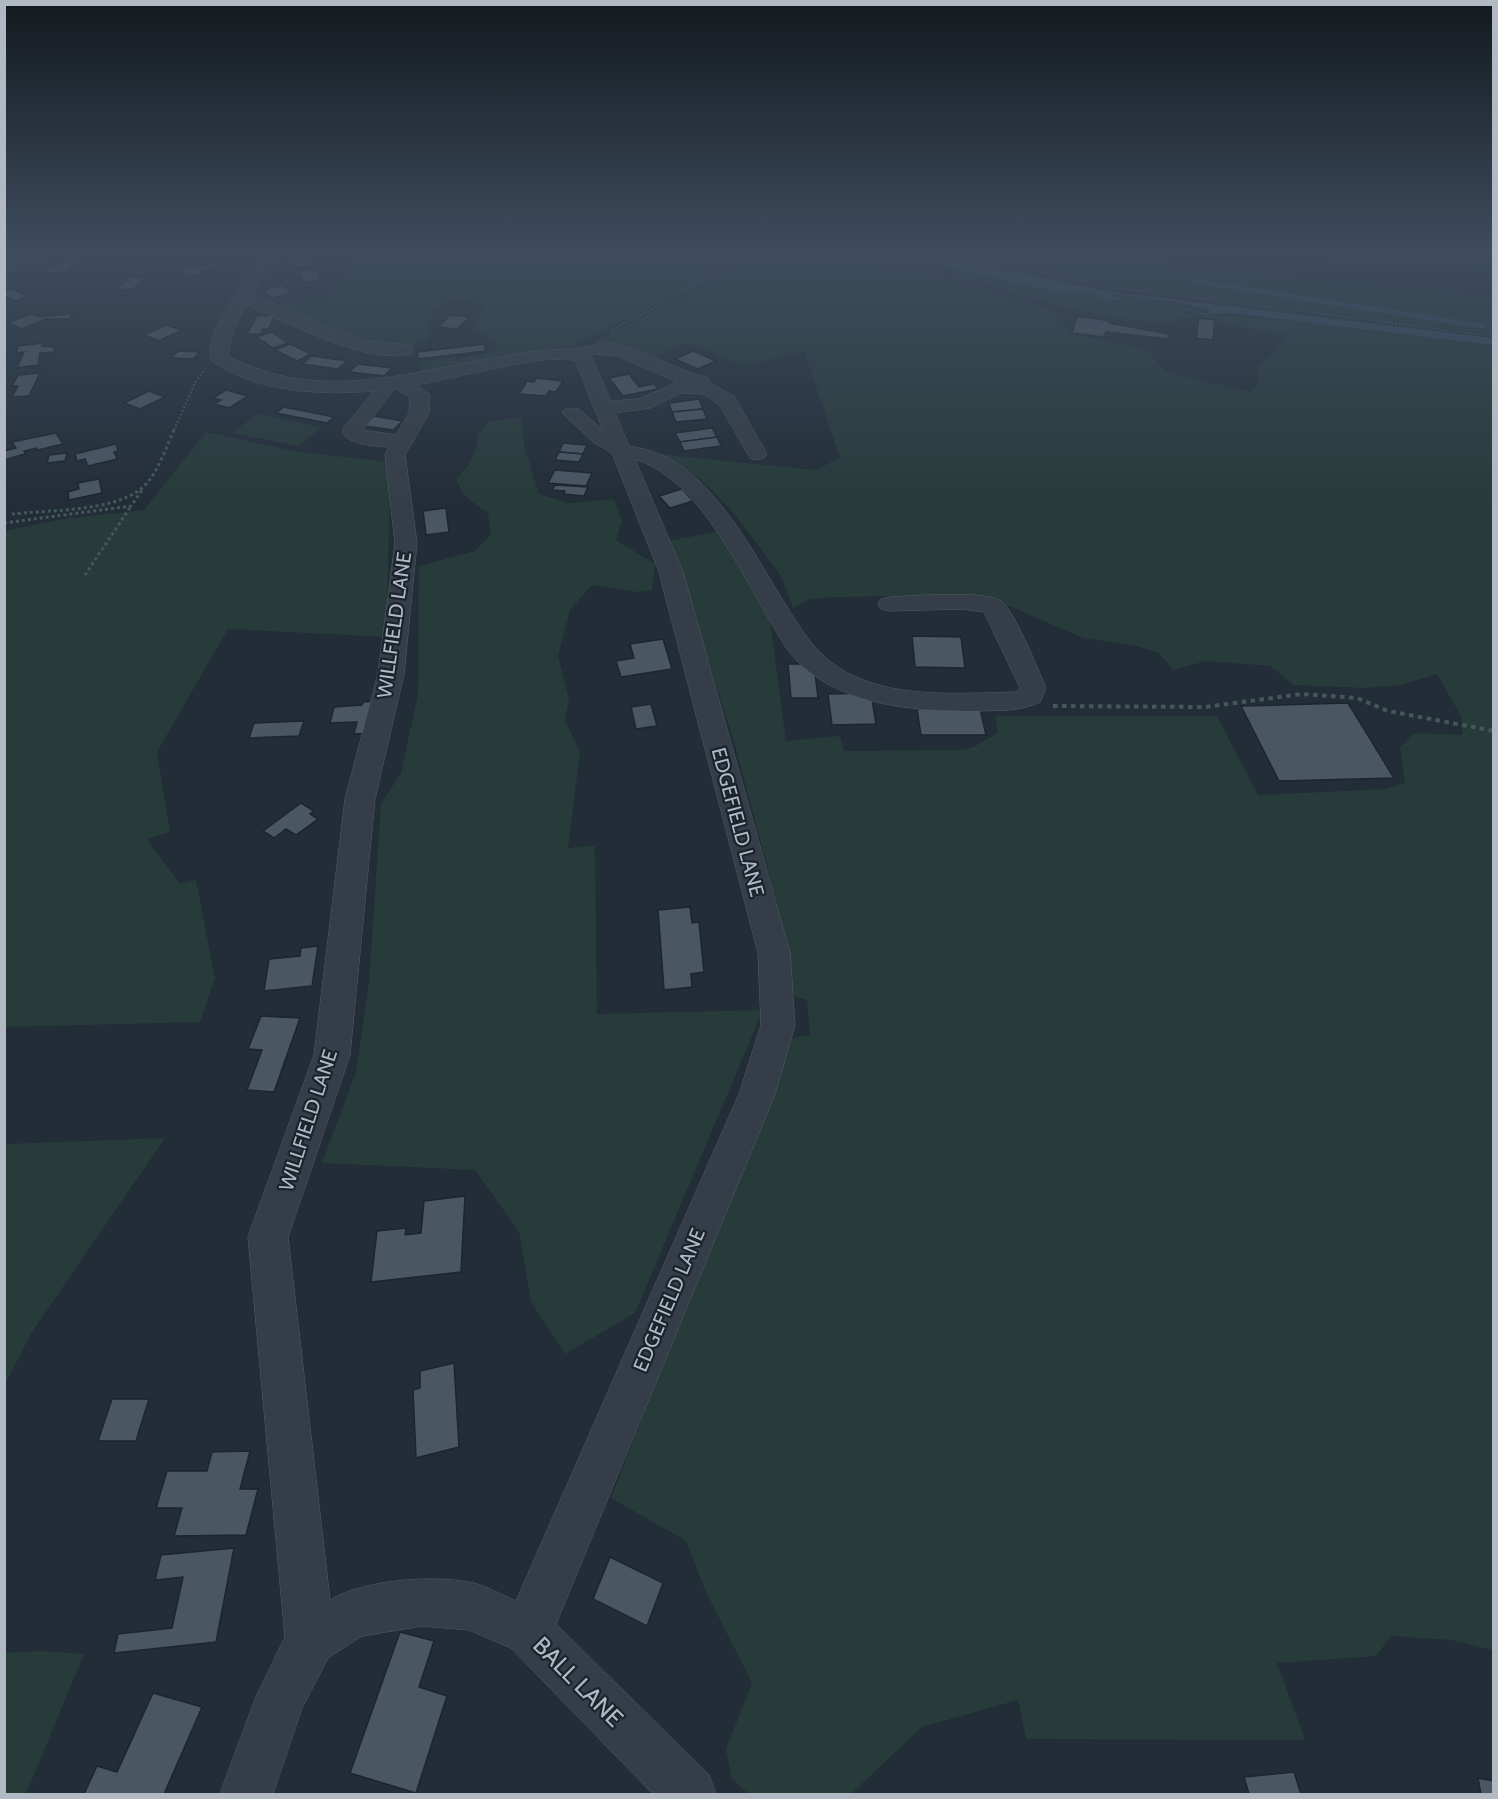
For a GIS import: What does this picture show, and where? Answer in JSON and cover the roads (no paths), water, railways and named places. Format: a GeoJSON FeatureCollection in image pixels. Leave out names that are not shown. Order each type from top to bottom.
{"type":"FeatureCollection","features":[{"type":"Feature","properties":{"kind":"street"},"geometry":{"type":"LineString","coordinates":[[223,334],[218,345],[219,358],[233,367],[283,383],[341,385],[394,382],[449,374],[526,357],[572,354],[594,348],[612,348],[687,379],[709,382],[723,377]]}},
{"type":"Feature","properties":{"kind":"street"},"geometry":{"type":"LineString","coordinates":[[331,334],[354,344],[372,348],[405,350]]}},
{"type":"Feature","properties":{"kind":"street","name":"EDGEFIELD LANE"},"geometry":{"type":"LineString","coordinates":[[528,1631],[757,1094],[778,1025],[774,953],[671,572],[582,355],[572,354]]}},
{"type":"Feature","properties":{"kind":"street"},"geometry":{"type":"LineString","coordinates":[[394,382],[351,430],[352,433],[371,439],[402,442]]}},
{"type":"Feature","properties":{"kind":"street","name":"WILLFIELD LANE"},"geometry":{"type":"LineString","coordinates":[[310,1640],[268,1237],[332,1055],[360,799],[390,674],[406,543],[395,455],[418,413],[420,395],[394,382]]}},
{"type":"Feature","properties":{"kind":"street"},"geometry":{"type":"LineString","coordinates":[[602,405],[643,404],[678,387],[707,388],[727,400],[757,454]]}},
{"type":"Feature","properties":{"kind":"street"},"geometry":{"type":"LineString","coordinates":[[602,405],[643,394]]}},
{"type":"Feature","properties":{"kind":"street"},"geometry":{"type":"LineString","coordinates":[[572,413],[602,440],[621,450],[651,457],[676,472],[702,497],[755,574],[797,643],[808,657],[828,673],[852,685],[896,697],[945,702],[1021,701],[1031,696],[1033,688],[997,611],[991,605],[961,602],[890,604]]}},
{"type":"Feature","properties":{"kind":"street","name":"BALL LANE"},"geometry":{"type":"LineString","coordinates":[[310,1640],[354,1613],[422,1602],[470,1606],[528,1631],[690,1794]]}},
{"type":"Feature","properties":{"kind":"street"},"geometry":{"type":"LineString","coordinates":[[247,1794],[280,1699],[310,1640]]}},
{"type":"Feature","properties":{"kind":"water"},"geometry":{"type":"Polygon","coordinates":[[[1403,334],[1460,334],[1493,338],[1493,345],[1403,334]]]}}]}
